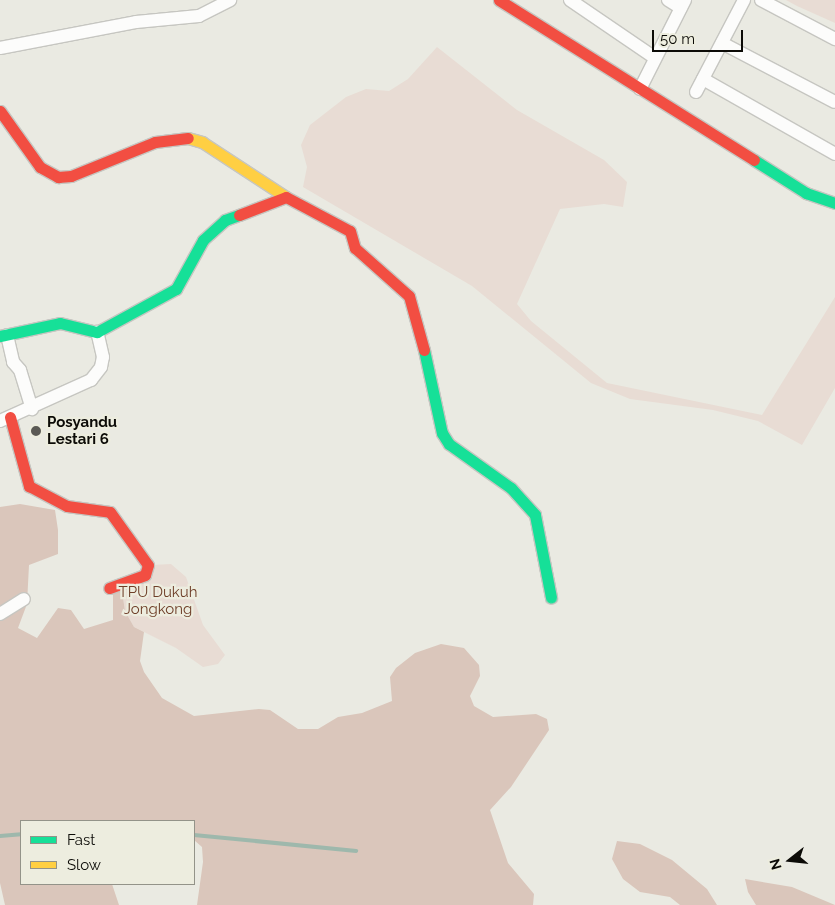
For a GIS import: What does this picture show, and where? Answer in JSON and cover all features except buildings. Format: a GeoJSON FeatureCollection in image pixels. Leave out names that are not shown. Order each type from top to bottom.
{"type":"FeatureCollection","features":[{"type":"Feature","properties":{"kind":"street"},"geometry":{"type":"LineString","coordinates":[[0,48],[136,22],[198,16],[230,0]]}},
{"type":"Feature","properties":{"kind":"street"},"geometry":{"type":"LineString","coordinates":[[500,0],[806,193],[835,203]]}},
{"type":"Feature","properties":{"kind":"street"},"geometry":{"type":"LineString","coordinates":[[570,0],[655,58]]}},
{"type":"Feature","properties":{"kind":"street"},"geometry":{"type":"LineString","coordinates":[[640,89],[683,4],[668,0]]}},
{"type":"Feature","properties":{"kind":"street"},"geometry":{"type":"LineString","coordinates":[[696,92],[744,0]]}},
{"type":"Feature","properties":{"kind":"street"},"geometry":{"type":"LineString","coordinates":[[761,0],[835,38]]}},
{"type":"Feature","properties":{"kind":"street"},"geometry":{"type":"LineString","coordinates":[[722,43],[835,102]]}},
{"type":"Feature","properties":{"kind":"street"},"geometry":{"type":"LineString","coordinates":[[703,79],[835,154]]}},
{"type":"Feature","properties":{"kind":"street"},"geometry":{"type":"LineString","coordinates":[[0,111],[40,167],[58,177],[71,176],[155,142],[183,137],[202,142],[286,197],[350,231],[355,248],[409,296],[414,306],[442,433],[449,444],[511,488],[535,516],[552,597]]}},
{"type":"Feature","properties":{"kind":"street"},"geometry":{"type":"LineString","coordinates":[[32,409],[20,370],[13,362],[4,335],[57,323],[97,332],[176,289],[203,240],[225,220],[286,197]]}},
{"type":"Feature","properties":{"kind":"street"},"geometry":{"type":"LineString","coordinates":[[97,332],[103,356],[96,375],[76,389],[5,419],[29,486],[67,506],[110,512],[148,565],[145,575],[109,588]]}},
{"type":"Feature","properties":{"kind":"street"},"geometry":{"type":"LineString","coordinates":[[0,614],[24,599]]}},
{"type":"Feature","properties":{"kind":"green space"},"geometry":{"type":"Polygon","coordinates":[[[786,0],[835,0],[835,23],[797,6],[786,0]]]}},
{"type":"Feature","properties":{"kind":"green space"},"geometry":{"type":"Polygon","coordinates":[[[437,47],[517,110],[604,160],[627,182],[623,207],[604,204],[560,209],[517,304],[531,321],[607,383],[762,415],[835,297],[835,388],[802,445],[758,421],[713,410],[630,399],[591,383],[472,286],[303,187],[307,167],[301,145],[310,125],[346,97],[366,89],[389,91],[408,79],[437,47]]]}},
{"type":"Feature","properties":{"kind":"green space","name":"TPU Dukuh Jongkong"},"geometry":{"type":"Polygon","coordinates":[[[171,564],[186,577],[203,625],[225,655],[218,664],[203,667],[176,648],[134,627],[125,611],[122,591],[152,565],[171,564]]]}},
{"type":"Feature","properties":{"kind":"shaded area"},"geometry":{"type":"Polygon","coordinates":[[[20,504],[55,510],[58,530],[58,554],[29,565],[27,604],[18,628],[37,638],[58,608],[71,610],[84,629],[113,620],[113,594],[122,591],[125,611],[134,627],[144,632],[140,661],[144,672],[162,698],[194,716],[259,709],[270,710],[298,729],[318,729],[338,717],[362,713],[392,701],[390,677],[396,668],[415,653],[441,644],[464,648],[479,665],[480,676],[470,696],[474,706],[493,717],[536,714],[547,719],[549,730],[511,787],[490,810],[508,863],[534,894],[533,905],[197,905],[203,862],[202,847],[195,841],[195,820],[20,820],[20,885],[112,885],[119,905],[5,905],[0,883],[0,507],[20,504]]]}},
{"type":"Feature","properties":{"kind":"shaded area"},"geometry":{"type":"Polygon","coordinates":[[[617,841],[640,844],[672,860],[707,889],[717,905],[680,905],[670,897],[640,892],[623,879],[612,859],[617,841]]]}},
{"type":"Feature","properties":{"kind":"shaded area"},"geometry":{"type":"Polygon","coordinates":[[[745,879],[792,887],[835,905],[756,905],[748,892],[745,879]]]}},
{"type":"Feature","properties":{"kind":"waterway"},"geometry":{"type":"LineString","coordinates":[[0,836],[20,834]]}},
{"type":"Feature","properties":{"kind":"waterway"},"geometry":{"type":"LineString","coordinates":[[195,835],[356,851]]}},
{"type":"Feature","properties":{"kind":"traffic: fast"},"geometry":{"type":"LineString","coordinates":[[754,160],[806,193],[835,203]]}},
{"type":"Feature","properties":{"kind":"traffic: fast"},"geometry":{"type":"LineString","coordinates":[[0,336],[60,323],[97,332],[176,289],[203,240],[225,220],[239,215]]}},
{"type":"Feature","properties":{"kind":"traffic: fast"},"geometry":{"type":"LineString","coordinates":[[424,350],[442,433],[449,444],[511,488],[535,515],[551,597]]}},
{"type":"Feature","properties":{"kind":"traffic: slow"},"geometry":{"type":"LineString","coordinates":[[188,138],[202,142],[286,197]]}},
{"type":"Feature","properties":{"kind":"traffic: jam"},"geometry":{"type":"LineString","coordinates":[[499,0],[754,160]]}},
{"type":"Feature","properties":{"kind":"traffic: jam"},"geometry":{"type":"LineString","coordinates":[[0,111],[40,167],[58,177],[71,176],[155,142],[188,138]]}},
{"type":"Feature","properties":{"kind":"traffic: jam"},"geometry":{"type":"LineString","coordinates":[[239,215],[286,197],[350,231],[355,248],[409,296],[424,350]]}},
{"type":"Feature","properties":{"kind":"traffic: jam"},"geometry":{"type":"LineString","coordinates":[[10,417],[29,486],[67,506],[110,512],[148,565],[145,575],[109,588]]}},
{"type":"Feature","properties":{"kind":"place","name":"Posyandu Lestari 6"},"geometry":{"type":"Point","coordinates":[36,431]}}]}
